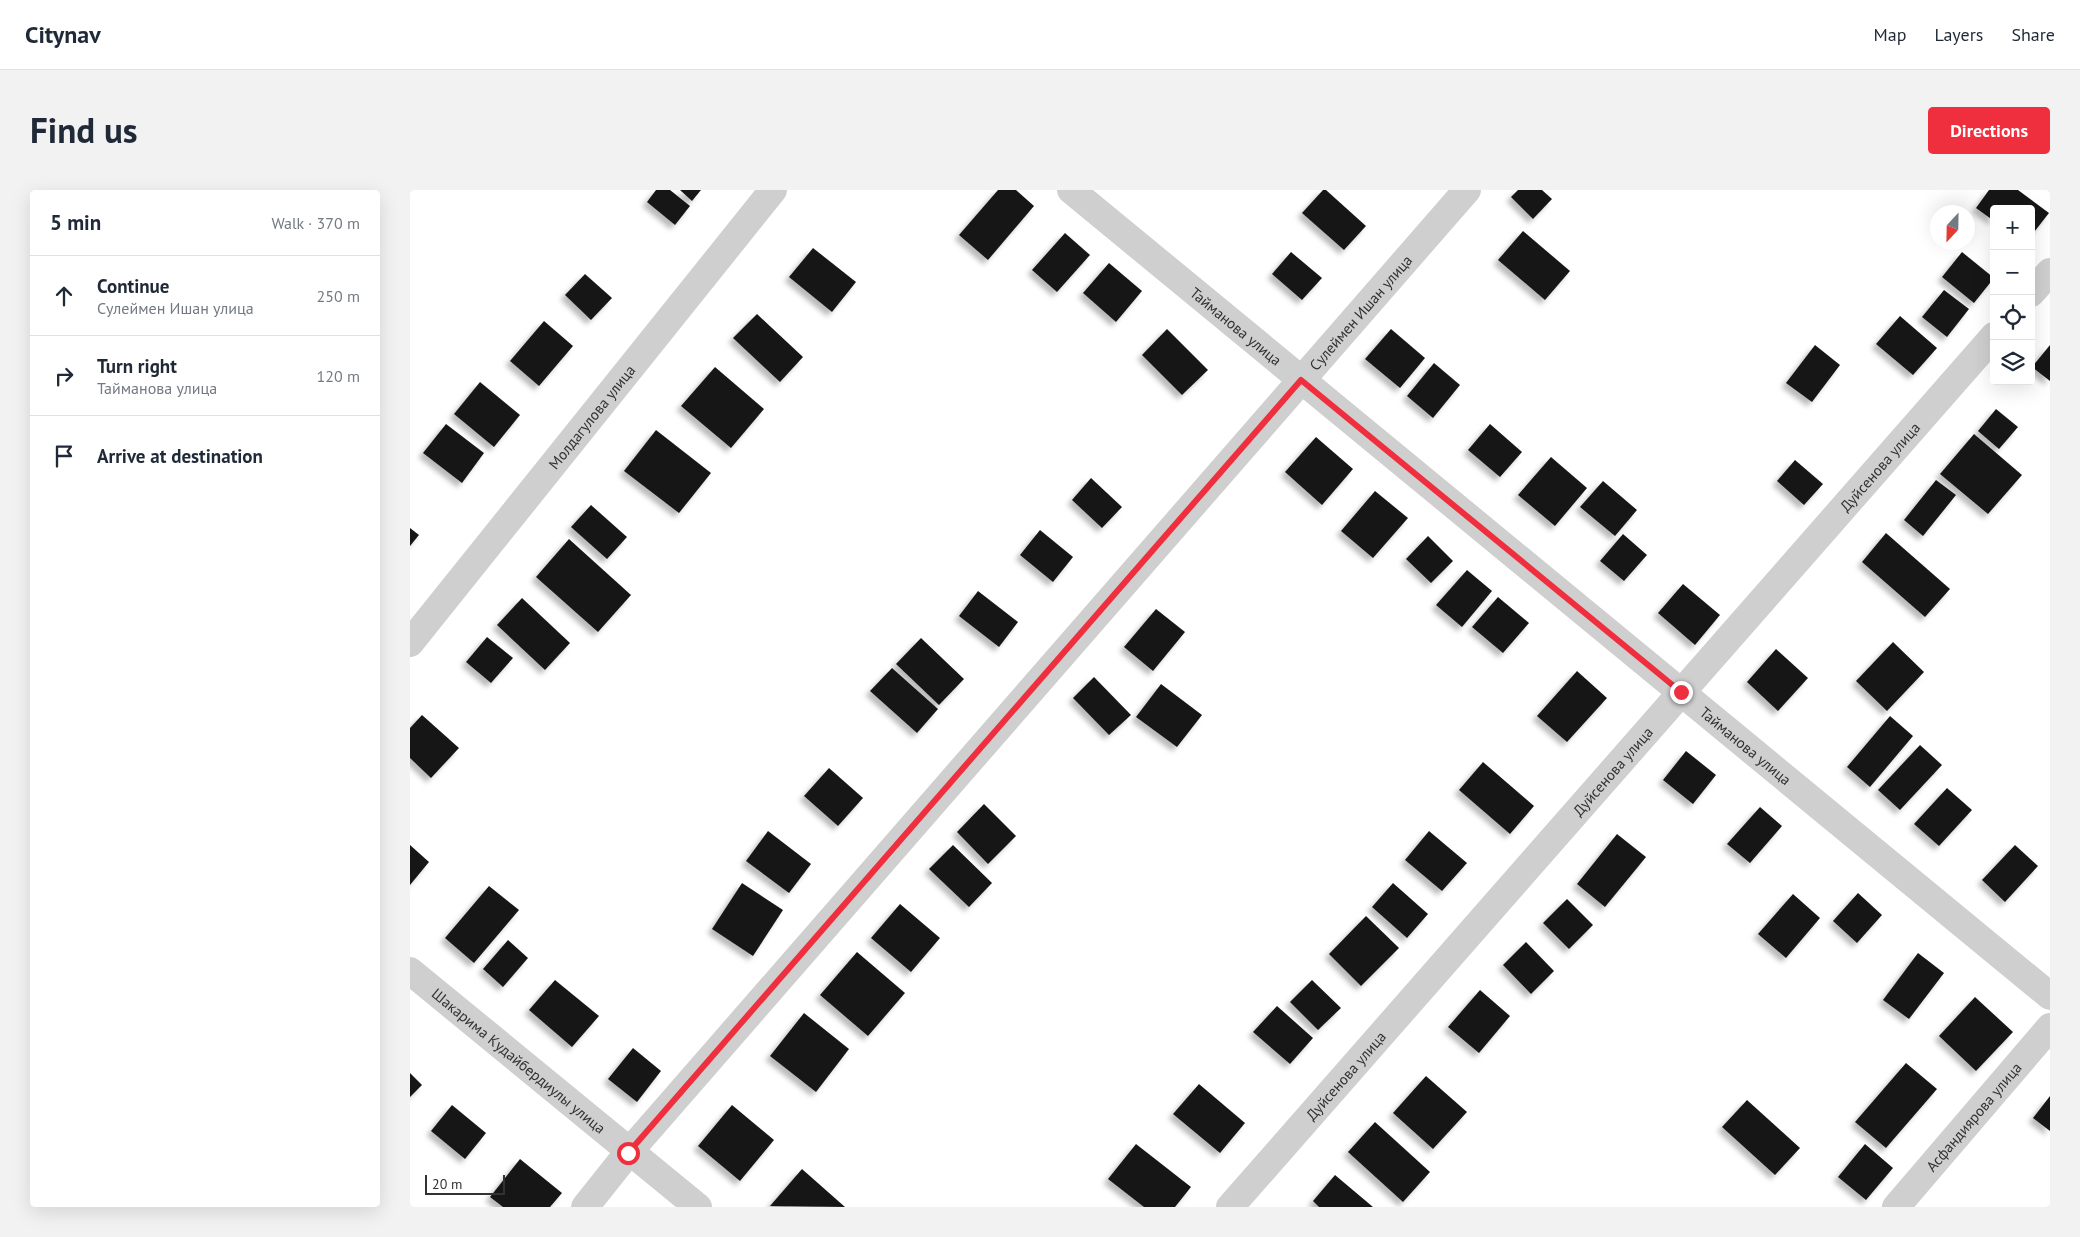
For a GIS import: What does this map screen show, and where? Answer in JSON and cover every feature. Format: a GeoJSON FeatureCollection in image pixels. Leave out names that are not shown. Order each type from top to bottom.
{"type":"FeatureCollection","features":[{"type":"Feature","properties":{"kind":"street","name":"Молдагулова улица"},"geometry":{"type":"LineString","coordinates":[[410,643],[774,190]]}},
{"type":"Feature","properties":{"kind":"street","name":"Тайманова улица"},"geometry":{"type":"LineString","coordinates":[[1071,190],[2050,996]]}},
{"type":"Feature","properties":{"kind":"street","name":"Сулеймен Ишан улица"},"geometry":{"type":"LineString","coordinates":[[585,1207],[630,1151],[1468,190]]}},
{"type":"Feature","properties":{"kind":"street"},"geometry":{"type":"LineString","coordinates":[[2035,289],[2050,272]]}},
{"type":"Feature","properties":{"kind":"street","name":"Дуйсенова улица"},"geometry":{"type":"LineString","coordinates":[[1230,1207],[1990,340]]}},
{"type":"Feature","properties":{"kind":"street","name":"Шакарима Кудайбердиулы улица"},"geometry":{"type":"LineString","coordinates":[[410,971],[698,1207]]}},
{"type":"Feature","properties":{"kind":"street","name":"Асфандиярова улица"},"geometry":{"type":"LineString","coordinates":[[1896,1207],[2050,1027]]}},
{"type":"Feature","properties":{"kind":"building"},"geometry":{"type":"Polygon","coordinates":[[[656,190],[670,190],[690,206],[675,225],[647,202],[656,190]]]}},
{"type":"Feature","properties":{"kind":"building"},"geometry":{"type":"Polygon","coordinates":[[[680,190],[701,190],[692,201],[680,190]]]}},
{"type":"Feature","properties":{"kind":"building"},"geometry":{"type":"Polygon","coordinates":[[[998,190],[1016,190],[1034,206],[988,260],[959,235],[998,190]]]}},
{"type":"Feature","properties":{"kind":"building"},"geometry":{"type":"Polygon","coordinates":[[[1323,190],[1326,190],[1366,226],[1344,250],[1302,213],[1323,190]]]}},
{"type":"Feature","properties":{"kind":"building"},"geometry":{"type":"Polygon","coordinates":[[[1518,190],[1542,190],[1552,199],[1533,219],[1511,197],[1518,190]]]}},
{"type":"Feature","properties":{"kind":"building"},"geometry":{"type":"Polygon","coordinates":[[[1989,190],[2018,190],[2049,213],[2035,231],[2035,205],[1990,205],[1990,218],[1976,208],[1989,190]]]}},
{"type":"Feature","properties":{"kind":"building"},"geometry":{"type":"Polygon","coordinates":[[[1523,231],[1570,271],[1545,300],[1498,260],[1523,231]]]}},
{"type":"Feature","properties":{"kind":"building"},"geometry":{"type":"Polygon","coordinates":[[[1065,233],[1090,255],[1057,292],[1032,270],[1065,233]]]}},
{"type":"Feature","properties":{"kind":"building"},"geometry":{"type":"Polygon","coordinates":[[[813,248],[856,282],[832,312],[789,277],[813,248]]]}},
{"type":"Feature","properties":{"kind":"building"},"geometry":{"type":"Polygon","coordinates":[[[1291,252],[1322,278],[1302,300],[1272,274],[1291,252]]]}},
{"type":"Feature","properties":{"kind":"building"},"geometry":{"type":"Polygon","coordinates":[[[1962,252],[1990,275],[1990,283],[1974,303],[1942,277],[1962,252]]]}},
{"type":"Feature","properties":{"kind":"building"},"geometry":{"type":"Polygon","coordinates":[[[1109,263],[1142,291],[1116,322],[1083,293],[1109,263]]]}},
{"type":"Feature","properties":{"kind":"building"},"geometry":{"type":"Polygon","coordinates":[[[585,274],[612,298],[591,320],[565,295],[585,274]]]}},
{"type":"Feature","properties":{"kind":"building"},"geometry":{"type":"Polygon","coordinates":[[[1944,290],[1969,309],[1947,337],[1922,317],[1944,290]]]}},
{"type":"Feature","properties":{"kind":"building"},"geometry":{"type":"Polygon","coordinates":[[[757,314],[803,357],[780,382],[733,338],[757,314]]]}},
{"type":"Feature","properties":{"kind":"building"},"geometry":{"type":"Polygon","coordinates":[[[1900,316],[1937,348],[1913,375],[1876,344],[1900,316]]]}},
{"type":"Feature","properties":{"kind":"building"},"geometry":{"type":"Polygon","coordinates":[[[544,321],[573,346],[539,386],[510,361],[544,321]]]}},
{"type":"Feature","properties":{"kind":"building"},"geometry":{"type":"Polygon","coordinates":[[[1167,329],[1208,370],[1182,395],[1142,355],[1167,329]]]}},
{"type":"Feature","properties":{"kind":"building"},"geometry":{"type":"Polygon","coordinates":[[[1391,329],[1425,358],[1400,388],[1365,359],[1391,329]]]}},
{"type":"Feature","properties":{"kind":"building"},"geometry":{"type":"Polygon","coordinates":[[[1815,345],[1840,365],[1812,402],[1786,383],[1815,345]]]}},
{"type":"Feature","properties":{"kind":"building"},"geometry":{"type":"Polygon","coordinates":[[[2050,345],[2050,381],[2035,369],[2035,363],[2050,345]]]}},
{"type":"Feature","properties":{"kind":"building"},"geometry":{"type":"Polygon","coordinates":[[[1434,363],[1460,385],[1433,418],[1407,396],[1434,363]]]}},
{"type":"Feature","properties":{"kind":"building"},"geometry":{"type":"Polygon","coordinates":[[[715,367],[764,409],[731,448],[681,406],[715,367]]]}},
{"type":"Feature","properties":{"kind":"building"},"geometry":{"type":"Polygon","coordinates":[[[480,382],[520,415],[494,447],[454,414],[480,382]]]}},
{"type":"Feature","properties":{"kind":"building"},"geometry":{"type":"Polygon","coordinates":[[[1996,409],[2018,427],[1999,449],[1978,431],[1996,409]]]}},
{"type":"Feature","properties":{"kind":"building"},"geometry":{"type":"Polygon","coordinates":[[[446,424],[484,453],[462,483],[423,453],[446,424]]]}},
{"type":"Feature","properties":{"kind":"building"},"geometry":{"type":"Polygon","coordinates":[[[1490,424],[1522,452],[1500,477],[1468,450],[1490,424]]]}},
{"type":"Feature","properties":{"kind":"building"},"geometry":{"type":"Polygon","coordinates":[[[656,430],[711,473],[679,513],[624,471],[656,430]]]}},
{"type":"Feature","properties":{"kind":"building"},"geometry":{"type":"Polygon","coordinates":[[[1974,434],[2022,475],[1988,514],[1940,474],[1974,434]]]}},
{"type":"Feature","properties":{"kind":"building"},"geometry":{"type":"Polygon","coordinates":[[[1316,437],[1353,469],[1322,505],[1285,472],[1316,437]]]}},
{"type":"Feature","properties":{"kind":"building"},"geometry":{"type":"Polygon","coordinates":[[[1551,457],[1587,488],[1555,526],[1518,495],[1551,457]]]}},
{"type":"Feature","properties":{"kind":"building"},"geometry":{"type":"Polygon","coordinates":[[[1795,460],[1823,484],[1804,505],[1777,481],[1795,460]]]}},
{"type":"Feature","properties":{"kind":"building"},"geometry":{"type":"Polygon","coordinates":[[[1091,478],[1122,507],[1102,528],[1072,500],[1091,478]]]}},
{"type":"Feature","properties":{"kind":"building"},"geometry":{"type":"Polygon","coordinates":[[[1936,480],[1956,495],[1923,536],[1904,520],[1936,480]]]}},
{"type":"Feature","properties":{"kind":"building"},"geometry":{"type":"Polygon","coordinates":[[[1603,481],[1637,510],[1615,536],[1580,507],[1603,481]]]}},
{"type":"Feature","properties":{"kind":"building"},"geometry":{"type":"Polygon","coordinates":[[[1375,491],[1408,518],[1373,558],[1341,531],[1375,491]]]}},
{"type":"Feature","properties":{"kind":"building"},"geometry":{"type":"Polygon","coordinates":[[[591,505],[627,537],[607,559],[571,527],[591,505]]]}},
{"type":"Feature","properties":{"kind":"building"},"geometry":{"type":"Polygon","coordinates":[[[410,528],[419,535],[410,546],[410,528]]]}},
{"type":"Feature","properties":{"kind":"building"},"geometry":{"type":"Polygon","coordinates":[[[1040,530],[1073,557],[1053,582],[1020,555],[1040,530]]]}},
{"type":"Feature","properties":{"kind":"building"},"geometry":{"type":"Polygon","coordinates":[[[1886,533],[1950,589],[1925,617],[1862,562],[1886,533]]]}},
{"type":"Feature","properties":{"kind":"building"},"geometry":{"type":"Polygon","coordinates":[[[1623,534],[1647,555],[1624,581],[1600,561],[1623,534]]]}},
{"type":"Feature","properties":{"kind":"building"},"geometry":{"type":"Polygon","coordinates":[[[1428,536],[1453,561],[1431,583],[1406,559],[1428,536]]]}},
{"type":"Feature","properties":{"kind":"building"},"geometry":{"type":"Polygon","coordinates":[[[569,539],[631,595],[598,632],[536,577],[569,539]]]}},
{"type":"Feature","properties":{"kind":"building"},"geometry":{"type":"Polygon","coordinates":[[[1467,570],[1492,591],[1462,627],[1436,605],[1467,570]]]}},
{"type":"Feature","properties":{"kind":"building"},"geometry":{"type":"Polygon","coordinates":[[[1683,584],[1720,615],[1695,645],[1658,613],[1683,584]]]}},
{"type":"Feature","properties":{"kind":"building"},"geometry":{"type":"Polygon","coordinates":[[[978,591],[1018,622],[999,647],[959,616],[978,591]]]}},
{"type":"Feature","properties":{"kind":"building"},"geometry":{"type":"Polygon","coordinates":[[[1498,597],[1529,623],[1503,653],[1472,627],[1498,597]]]}},
{"type":"Feature","properties":{"kind":"building"},"geometry":{"type":"Polygon","coordinates":[[[522,598],[570,643],[545,670],[497,625],[522,598]]]}},
{"type":"Feature","properties":{"kind":"building"},"geometry":{"type":"Polygon","coordinates":[[[1156,609],[1185,632],[1153,671],[1124,647],[1156,609]]]}},
{"type":"Feature","properties":{"kind":"building"},"geometry":{"type":"Polygon","coordinates":[[[487,637],[513,658],[491,683],[466,662],[487,637]]]}},
{"type":"Feature","properties":{"kind":"building"},"geometry":{"type":"Polygon","coordinates":[[[921,638],[964,679],[939,705],[896,664],[921,638]]]}},
{"type":"Feature","properties":{"kind":"building"},"geometry":{"type":"Polygon","coordinates":[[[1893,642],[1924,672],[1887,711],[1856,681],[1893,642]]]}},
{"type":"Feature","properties":{"kind":"building"},"geometry":{"type":"Polygon","coordinates":[[[1776,649],[1808,678],[1778,711],[1747,682],[1776,649]]]}},
{"type":"Feature","properties":{"kind":"building"},"geometry":{"type":"Polygon","coordinates":[[[892,668],[938,709],[917,733],[870,691],[892,668]]]}},
{"type":"Feature","properties":{"kind":"building"},"geometry":{"type":"Polygon","coordinates":[[[1577,671],[1607,698],[1567,742],[1537,716],[1577,671]]]}},
{"type":"Feature","properties":{"kind":"building"},"geometry":{"type":"Polygon","coordinates":[[[1094,677],[1131,715],[1109,735],[1073,698],[1094,677]]]}},
{"type":"Feature","properties":{"kind":"building"},"geometry":{"type":"Polygon","coordinates":[[[1161,684],[1202,715],[1177,747],[1136,717],[1161,684]]]}},
{"type":"Feature","properties":{"kind":"building"},"geometry":{"type":"Polygon","coordinates":[[[422,715],[459,748],[431,778],[410,758],[410,728],[422,715]]]}},
{"type":"Feature","properties":{"kind":"building"},"geometry":{"type":"Polygon","coordinates":[[[1890,716],[1913,736],[1870,787],[1847,767],[1890,716]]]}},
{"type":"Feature","properties":{"kind":"building"},"geometry":{"type":"Polygon","coordinates":[[[1920,745],[1942,765],[1900,810],[1878,790],[1920,745]]]}},
{"type":"Feature","properties":{"kind":"building"},"geometry":{"type":"Polygon","coordinates":[[[1686,751],[1716,775],[1693,804],[1663,780],[1686,751]]]}},
{"type":"Feature","properties":{"kind":"building"},"geometry":{"type":"Polygon","coordinates":[[[1483,762],[1534,806],[1510,834],[1459,790],[1483,762]]]}},
{"type":"Feature","properties":{"kind":"building"},"geometry":{"type":"Polygon","coordinates":[[[829,768],[863,798],[838,826],[804,796],[829,768]]]}},
{"type":"Feature","properties":{"kind":"building"},"geometry":{"type":"Polygon","coordinates":[[[1947,788],[1972,810],[1939,846],[1914,824],[1947,788]]]}},
{"type":"Feature","properties":{"kind":"building"},"geometry":{"type":"Polygon","coordinates":[[[984,804],[1016,836],[988,864],[957,832],[984,804]]]}},
{"type":"Feature","properties":{"kind":"building"},"geometry":{"type":"Polygon","coordinates":[[[1760,807],[1782,826],[1750,863],[1727,844],[1760,807]]]}},
{"type":"Feature","properties":{"kind":"building"},"geometry":{"type":"Polygon","coordinates":[[[768,831],[811,864],[789,893],[746,861],[768,831]]]}},
{"type":"Feature","properties":{"kind":"building"},"geometry":{"type":"Polygon","coordinates":[[[1429,831],[1467,863],[1442,891],[1405,860],[1429,831]]]}},
{"type":"Feature","properties":{"kind":"building"},"geometry":{"type":"Polygon","coordinates":[[[1617,834],[1646,857],[1605,907],[1577,884],[1617,834]]]}},
{"type":"Feature","properties":{"kind":"building"},"geometry":{"type":"Polygon","coordinates":[[[410,845],[429,862],[410,885],[410,845]]]}},
{"type":"Feature","properties":{"kind":"building"},"geometry":{"type":"Polygon","coordinates":[[[953,845],[992,883],[969,907],[929,869],[953,845]]]}},
{"type":"Feature","properties":{"kind":"building"},"geometry":{"type":"Polygon","coordinates":[[[2015,845],[2038,866],[2005,902],[1982,880],[2015,845]]]}},
{"type":"Feature","properties":{"kind":"building"},"geometry":{"type":"Polygon","coordinates":[[[742,883],[783,910],[753,956],[712,929],[742,883]]]}},
{"type":"Feature","properties":{"kind":"building"},"geometry":{"type":"Polygon","coordinates":[[[1393,883],[1428,914],[1407,938],[1372,907],[1393,883]]]}},
{"type":"Feature","properties":{"kind":"building"},"geometry":{"type":"Polygon","coordinates":[[[489,886],[519,910],[474,963],[445,938],[489,886]]]}},
{"type":"Feature","properties":{"kind":"building"},"geometry":{"type":"Polygon","coordinates":[[[1858,893],[1882,915],[1857,943],[1833,921],[1858,893]]]}},
{"type":"Feature","properties":{"kind":"building"},"geometry":{"type":"Polygon","coordinates":[[[1793,894],[1820,918],[1786,958],[1758,934],[1793,894]]]}},
{"type":"Feature","properties":{"kind":"building"},"geometry":{"type":"Polygon","coordinates":[[[1567,899],[1593,925],[1569,949],[1543,923],[1567,899]]]}},
{"type":"Feature","properties":{"kind":"building"},"geometry":{"type":"Polygon","coordinates":[[[900,904],[940,938],[911,972],[871,938],[900,904]]]}},
{"type":"Feature","properties":{"kind":"building"},"geometry":{"type":"Polygon","coordinates":[[[1366,916],[1399,948],[1361,986],[1329,954],[1366,916]]]}},
{"type":"Feature","properties":{"kind":"building"},"geometry":{"type":"Polygon","coordinates":[[[508,940],[528,958],[503,987],[483,969],[508,940]]]}},
{"type":"Feature","properties":{"kind":"building"},"geometry":{"type":"Polygon","coordinates":[[[1526,942],[1554,971],[1531,994],[1503,965],[1526,942]]]}},
{"type":"Feature","properties":{"kind":"building"},"geometry":{"type":"Polygon","coordinates":[[[857,952],[905,993],[868,1036],[820,995],[857,952]]]}},
{"type":"Feature","properties":{"kind":"building"},"geometry":{"type":"Polygon","coordinates":[[[1918,953],[1944,973],[1909,1019],[1883,1000],[1918,953]]]}},
{"type":"Feature","properties":{"kind":"building"},"geometry":{"type":"Polygon","coordinates":[[[555,980],[599,1016],[572,1047],[529,1010],[555,980]]]}},
{"type":"Feature","properties":{"kind":"building"},"geometry":{"type":"Polygon","coordinates":[[[1312,980],[1341,1008],[1318,1030],[1290,1002],[1312,980]]]}},
{"type":"Feature","properties":{"kind":"building"},"geometry":{"type":"Polygon","coordinates":[[[1480,990],[1510,1016],[1479,1053],[1448,1027],[1480,990]]]}},
{"type":"Feature","properties":{"kind":"building"},"geometry":{"type":"Polygon","coordinates":[[[1975,997],[2013,1032],[1976,1071],[1939,1036],[1975,997]]]}},
{"type":"Feature","properties":{"kind":"building"},"geometry":{"type":"Polygon","coordinates":[[[1277,1006],[1313,1038],[1290,1064],[1253,1032],[1277,1006]]]}},
{"type":"Feature","properties":{"kind":"building"},"geometry":{"type":"Polygon","coordinates":[[[804,1013],[849,1049],[816,1092],[770,1056],[804,1013]]]}},
{"type":"Feature","properties":{"kind":"building"},"geometry":{"type":"Polygon","coordinates":[[[633,1048],[661,1071],[637,1102],[608,1079],[633,1048]]]}},
{"type":"Feature","properties":{"kind":"building"},"geometry":{"type":"Polygon","coordinates":[[[1906,1063],[1937,1089],[1886,1148],[1855,1122],[1906,1063]]]}},
{"type":"Feature","properties":{"kind":"building"},"geometry":{"type":"Polygon","coordinates":[[[410,1073],[422,1085],[410,1097],[410,1073]]]}},
{"type":"Feature","properties":{"kind":"building"},"geometry":{"type":"Polygon","coordinates":[[[1426,1076],[1467,1112],[1433,1149],[1393,1113],[1426,1076]]]}},
{"type":"Feature","properties":{"kind":"building"},"geometry":{"type":"Polygon","coordinates":[[[1199,1084],[1245,1123],[1220,1153],[1173,1114],[1199,1084]]]}},
{"type":"Feature","properties":{"kind":"building"},"geometry":{"type":"Polygon","coordinates":[[[2050,1096],[2050,1131],[2033,1118],[2050,1096]]]}},
{"type":"Feature","properties":{"kind":"building"},"geometry":{"type":"Polygon","coordinates":[[[1747,1100],[1800,1148],[1775,1175],[1722,1127],[1747,1100]]]}},
{"type":"Feature","properties":{"kind":"building"},"geometry":{"type":"Polygon","coordinates":[[[452,1105],[486,1133],[465,1159],[431,1131],[452,1105]]]}},
{"type":"Feature","properties":{"kind":"building"},"geometry":{"type":"Polygon","coordinates":[[[732,1105],[774,1140],[740,1181],[698,1146],[732,1105]]]}},
{"type":"Feature","properties":{"kind":"building"},"geometry":{"type":"Polygon","coordinates":[[[1375,1122],[1430,1172],[1403,1202],[1348,1152],[1375,1122]]]}},
{"type":"Feature","properties":{"kind":"building"},"geometry":{"type":"Polygon","coordinates":[[[1136,1144],[1191,1187],[1175,1207],[1144,1207],[1108,1179],[1136,1144]]]}},
{"type":"Feature","properties":{"kind":"building"},"geometry":{"type":"Polygon","coordinates":[[[1865,1144],[1893,1168],[1866,1200],[1838,1177],[1865,1144]]]}},
{"type":"Feature","properties":{"kind":"building"},"geometry":{"type":"Polygon","coordinates":[[[520,1159],[562,1193],[550,1207],[503,1207],[490,1197],[520,1159]]]}},
{"type":"Feature","properties":{"kind":"building"},"geometry":{"type":"Polygon","coordinates":[[[802,1169],[845,1207],[770,1206],[802,1169]]]}},
{"type":"Feature","properties":{"kind":"building"},"geometry":{"type":"Polygon","coordinates":[[[1335,1175],[1373,1207],[1319,1207],[1313,1201],[1335,1175]]]}},
{"type":"Feature","properties":{"kind":"route"},"geometry":{"type":"LineString","coordinates":[[628,1153],[1301,380],[1681,692]]}}]}
